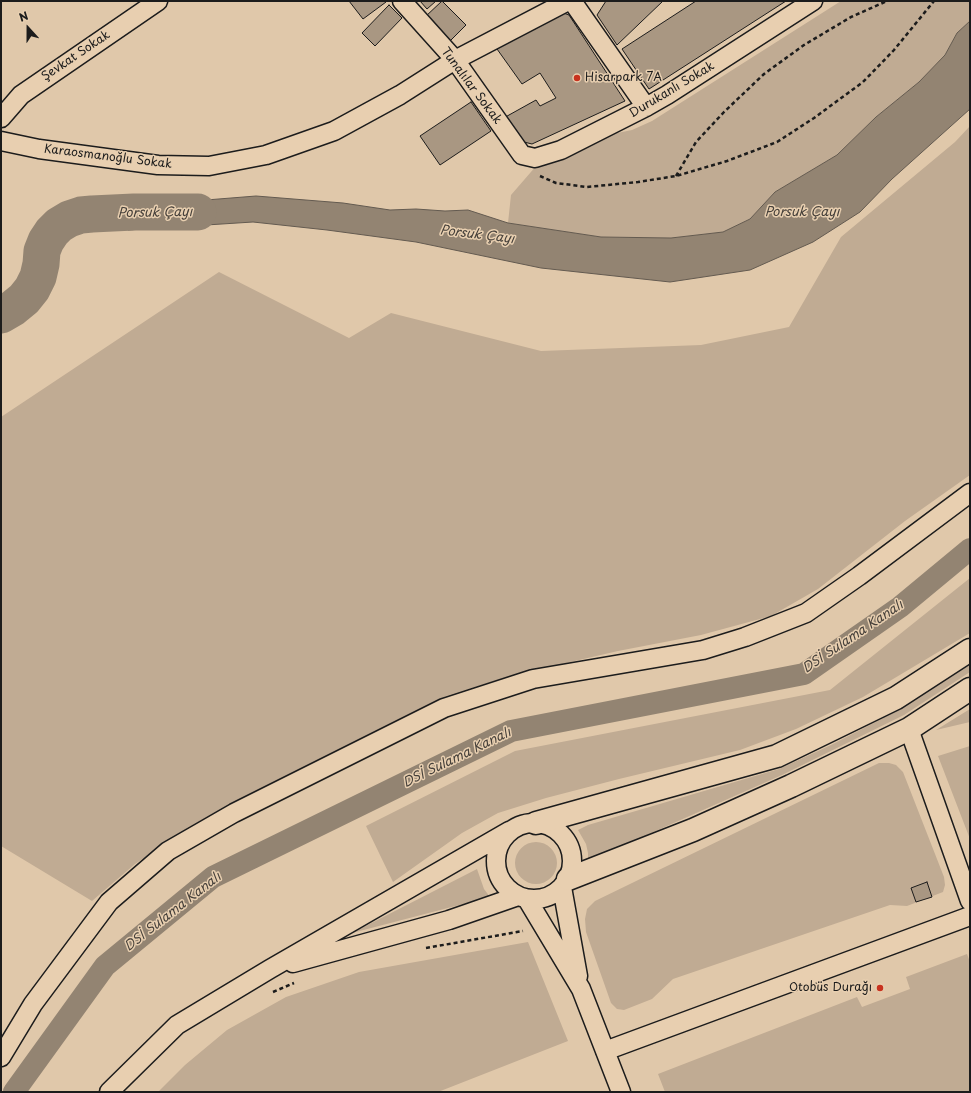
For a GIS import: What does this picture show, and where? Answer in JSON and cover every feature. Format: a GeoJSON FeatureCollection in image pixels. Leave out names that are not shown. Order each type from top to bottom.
{"type":"FeatureCollection","features":[{"type":"Feature","properties":{"kind":"street","name":"Şevkat Sokak"},"geometry":{"type":"LineString","coordinates":[[1,118],[21,95],[158,1]]}},
{"type":"Feature","properties":{"kind":"street","name":"Tunalılar Sokak"},"geometry":{"type":"LineString","coordinates":[[402,1],[455,60],[522,155]]}},
{"type":"Feature","properties":{"kind":"street","name":"Karaosmanoğlu Sokak"},"geometry":{"type":"LineString","coordinates":[[1,141],[39,149],[158,165],[209,166],[266,155],[334,131],[400,95],[455,60],[568,1]]}},
{"type":"Feature","properties":{"kind":"street"},"geometry":{"type":"LineString","coordinates":[[572,1],[646,107]]}},
{"type":"Feature","properties":{"kind":"street","name":"Durukanlı Sokak"},"geometry":{"type":"LineString","coordinates":[[522,155],[535,158],[561,150],[646,107],[813,1]]}},
{"type":"Feature","properties":{"kind":"street"},"geometry":{"type":"LineString","coordinates":[[1,1057],[33,1004],[109,902],[168,851],[234,813],[444,708],[533,679],[703,650],[746,637],[806,613],[859,576],[970,493]]}},
{"type":"Feature","properties":{"kind":"street"},"geometry":{"type":"LineString","coordinates":[[109,1092],[177,1025],[270,969],[518,826],[777,756],[896,698],[970,650]]}},
{"type":"Feature","properties":{"kind":"street"},"geometry":{"type":"LineString","coordinates":[[565,883],[693,830],[791,786],[909,729],[970,689]]}},
{"type":"Feature","properties":{"kind":"street"},"geometry":{"type":"LineString","coordinates":[[909,729],[970,901]]}},
{"type":"Feature","properties":{"kind":"street"},"geometry":{"type":"LineString","coordinates":[[509,831],[498,847],[496,856],[498,875],[503,884],[510,891],[522,897],[536,899],[546,897],[555,893],[565,883],[571,870],[571,851],[568,842],[555,828],[536,822]]}},
{"type":"Feature","properties":{"kind":"street"},"geometry":{"type":"LineString","coordinates":[[565,883],[581,989]]}},
{"type":"Feature","properties":{"kind":"street"},"geometry":{"type":"LineString","coordinates":[[522,897],[544,928],[581,989],[621,1092]]}},
{"type":"Feature","properties":{"kind":"street"},"geometry":{"type":"LineString","coordinates":[[270,969],[449,920],[522,897]]}},
{"type":"Feature","properties":{"kind":"street"},"geometry":{"type":"LineString","coordinates":[[605,1051],[970,916]]}},
{"type":"Feature","properties":{"kind":"path"},"geometry":{"type":"LineString","coordinates":[[676,176],[696,142],[724,112],[764,74],[804,45],[844,21],[887,1]]}},
{"type":"Feature","properties":{"kind":"path"},"geometry":{"type":"LineString","coordinates":[[537,175],[556,183],[587,187],[638,182],[676,176],[727,161],[777,142],[814,118],[863,82],[894,50],[934,1]]}},
{"type":"Feature","properties":{"kind":"path"},"geometry":{"type":"LineString","coordinates":[[424,949],[544,928]]}},
{"type":"Feature","properties":{"kind":"path"},"geometry":{"type":"LineString","coordinates":[[270,994],[298,982]]}},
{"type":"Feature","properties":{"kind":"shaded area"},"geometry":{"type":"Polygon","coordinates":[[[841,1],[970,1],[970,21],[957,33],[945,55],[919,82],[876,117],[837,155],[775,192],[750,219],[723,232],[671,238],[601,237],[508,223],[511,195],[537,165],[617,133],[632,130],[652,121],[841,1]]]}},
{"type":"Feature","properties":{"kind":"shaded area"},"geometry":{"type":"Polygon","coordinates":[[[970,126],[970,475],[905,521],[818,589],[771,616],[701,635],[618,651],[510,676],[446,696],[189,827],[135,864],[92,901],[1,846],[1,417],[219,272],[349,338],[391,313],[541,351],[701,345],[789,327],[841,237],[955,142],[970,126]]]}},
{"type":"Feature","properties":{"kind":"shaded area"},"geometry":{"type":"Polygon","coordinates":[[[970,578],[970,633],[863,697],[796,729],[740,750],[546,798],[498,813],[462,833],[393,882],[366,826],[515,751],[830,690],[970,578]]]}},
{"type":"Feature","properties":{"kind":"shaded area"},"geometry":{"type":"Polygon","coordinates":[[[970,664],[970,672],[904,715],[782,775],[588,861],[586,844],[578,830],[588,825],[779,769],[831,745],[901,709],[970,664]]]}},
{"type":"Feature","properties":{"kind":"shaded area"},"geometry":{"type":"Polygon","coordinates":[[[970,709],[970,722],[936,730],[970,709]]]}},
{"type":"Feature","properties":{"kind":"shaded area"},"geometry":{"type":"Polygon","coordinates":[[[970,746],[970,839],[938,756],[970,746]]]}},
{"type":"Feature","properties":{"kind":"shaded area"},"geometry":{"type":"Polygon","coordinates":[[[879,763],[896,765],[903,772],[944,877],[945,885],[943,892],[907,906],[890,905],[673,979],[652,999],[624,1010],[617,1009],[611,1003],[586,932],[585,919],[587,909],[595,901],[879,763]]]}},
{"type":"Feature","properties":{"kind":"shaded area"},"geometry":{"type":"Polygon","coordinates":[[[536,842],[551,848],[557,863],[551,878],[536,884],[521,878],[515,863],[521,848],[536,842]]]}},
{"type":"Feature","properties":{"kind":"shaded area"},"geometry":{"type":"Polygon","coordinates":[[[477,869],[484,889],[490,897],[352,933],[477,869]]]}},
{"type":"Feature","properties":{"kind":"shaded area"},"geometry":{"type":"Polygon","coordinates":[[[528,942],[568,1041],[438,1092],[158,1092],[185,1065],[227,1030],[286,997],[359,972],[528,942]]]}},
{"type":"Feature","properties":{"kind":"shaded area"},"geometry":{"type":"Polygon","coordinates":[[[967,954],[970,962],[970,1092],[665,1092],[658,1074],[857,997],[862,1007],[910,989],[906,977],[967,954]]]}},
{"type":"Feature","properties":{"kind":"water","name":"Porsuk Çayı"},"geometry":{"type":"Polygon","coordinates":[[[970,21],[970,109],[892,179],[860,212],[813,242],[750,270],[670,282],[541,268],[416,242],[327,230],[253,222],[128,230],[124,219],[181,202],[256,196],[343,203],[390,210],[468,210],[508,223],[601,237],[671,238],[723,232],[750,219],[775,192],[837,155],[876,117],[919,82],[945,55],[957,33],[970,21]]]}},
{"type":"Feature","properties":{"kind":"building"},"geometry":{"type":"Polygon","coordinates":[[[349,1],[385,1],[386,2],[363,19],[349,1]]]}},
{"type":"Feature","properties":{"kind":"building"},"geometry":{"type":"Polygon","coordinates":[[[420,1],[436,1],[427,9],[420,1]]]}},
{"type":"Feature","properties":{"kind":"building"},"geometry":{"type":"Polygon","coordinates":[[[442,1],[466,25],[449,42],[425,17],[442,1]]]}},
{"type":"Feature","properties":{"kind":"building"},"geometry":{"type":"Polygon","coordinates":[[[606,1],[663,1],[617,45],[597,15],[606,1]]]}},
{"type":"Feature","properties":{"kind":"building"},"geometry":{"type":"Polygon","coordinates":[[[696,1],[786,1],[649,89],[622,49],[696,1]]]}},
{"type":"Feature","properties":{"kind":"building"},"geometry":{"type":"Polygon","coordinates":[[[389,5],[402,18],[375,46],[362,33],[389,5]]]}},
{"type":"Feature","properties":{"kind":"building","name":"Hisarpark 7A"},"geometry":{"type":"Polygon","coordinates":[[[558,11],[569,15],[625,101],[532,144],[512,139],[500,120],[536,100],[540,106],[556,98],[540,73],[522,84],[497,49],[500,41],[558,11]]]}},
{"type":"Feature","properties":{"kind":"building"},"geometry":{"type":"Polygon","coordinates":[[[471,102],[491,131],[440,165],[420,136],[471,102]]]}},
{"type":"Feature","properties":{"kind":"building"},"geometry":{"type":"Polygon","coordinates":[[[927,882],[932,897],[916,902],[911,888],[927,882]]]}},
{"type":"Feature","properties":{"kind":"waterway","name":"Porsuk Çayı"},"geometry":{"type":"LineString","coordinates":[[1,315],[24,299],[32,289],[38,277],[42,251],[46,241],[59,225],[69,219],[81,215],[92,214],[134,212],[198,212]]}},
{"type":"Feature","properties":{"kind":"waterway","name":"DSİ Sulama Kanalı"},"geometry":{"type":"LineString","coordinates":[[14,1092],[105,966],[213,877],[511,731],[804,674],[900,607],[970,549]]}},
{"type":"Feature","properties":{"kind":"place","name":"Hisarpark 7A"},"geometry":{"type":"Point","coordinates":[577,78]}},
{"type":"Feature","properties":{"kind":"place","name":"Otobüs Durağı"},"geometry":{"type":"Point","coordinates":[880,988]}}]}
